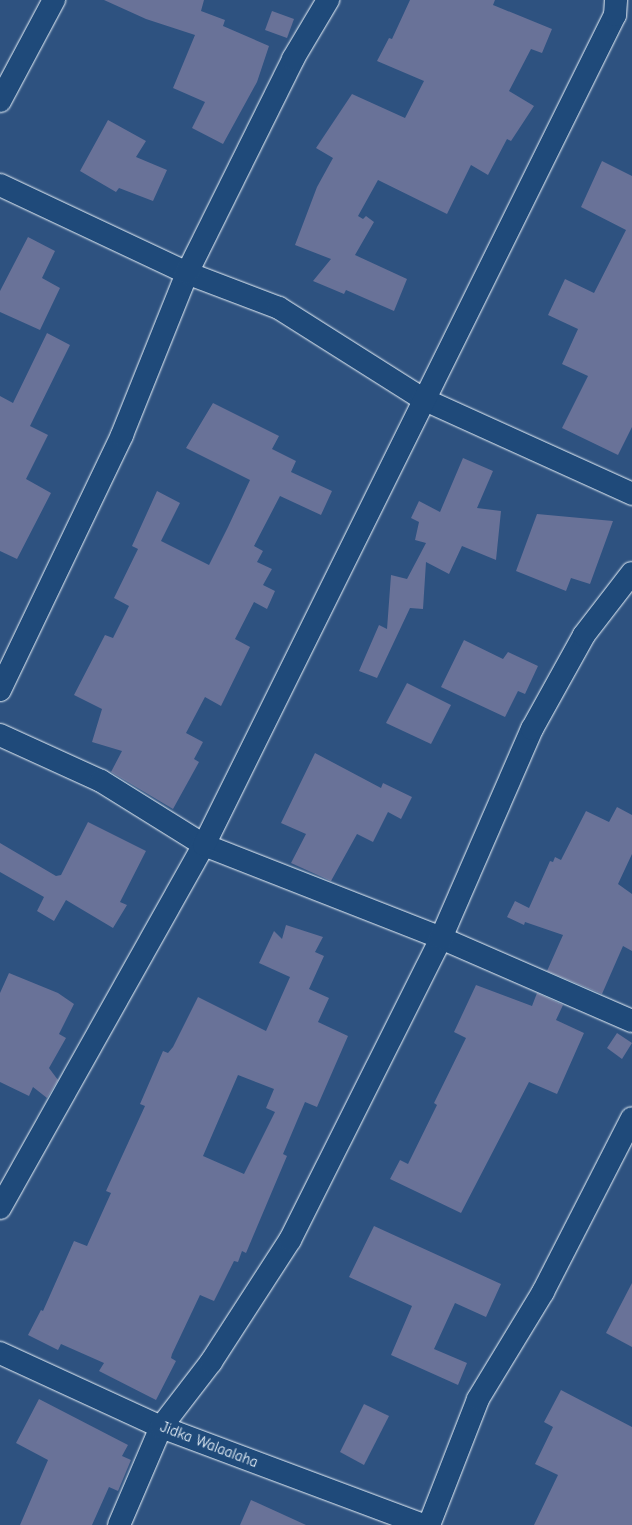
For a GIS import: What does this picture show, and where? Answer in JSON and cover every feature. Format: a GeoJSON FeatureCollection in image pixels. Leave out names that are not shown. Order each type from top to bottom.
{"type":"FeatureCollection","features":[{"type":"Feature","properties":{"kind":"street"},"geometry":{"type":"LineString","coordinates":[[0,101],[54,0]]}},
{"type":"Feature","properties":{"kind":"street"},"geometry":{"type":"LineString","coordinates":[[0,690],[122,435],[187,273],[293,59],[328,0]]}},
{"type":"Feature","properties":{"kind":"street"},"geometry":{"type":"LineString","coordinates":[[0,1208],[204,845],[422,399],[615,15],[616,0]]}},
{"type":"Feature","properties":{"kind":"street"},"geometry":{"type":"LineString","coordinates":[[0,185],[187,273],[279,308],[422,399],[632,494]]}},
{"type":"Feature","properties":{"kind":"street"},"geometry":{"type":"LineString","coordinates":[[119,1525],[160,1427],[211,1362],[272,1272],[329,1164],[441,938],[532,728],[584,635],[632,573]]}},
{"type":"Feature","properties":{"kind":"street"},"geometry":{"type":"LineString","coordinates":[[0,735],[101,780],[204,845],[441,938],[632,1021]]}},
{"type":"Feature","properties":{"kind":"street"},"geometry":{"type":"LineString","coordinates":[[429,1525],[478,1398],[543,1292],[632,1118]]}},
{"type":"Feature","properties":{"kind":"street","name":"Jidka Walaalaha"},"geometry":{"type":"LineString","coordinates":[[0,1353],[160,1427],[423,1525]]}},
{"type":"Feature","properties":{"kind":"building"},"geometry":{"type":"Polygon","coordinates":[[[104,0],[204,0],[201,11],[225,20],[223,26],[269,46],[257,82],[223,144],[192,128],[205,102],[173,88],[195,35],[146,19],[104,0]]]}},
{"type":"Feature","properties":{"kind":"building"},"geometry":{"type":"Polygon","coordinates":[[[410,0],[495,0],[493,5],[552,29],[542,53],[531,49],[509,91],[534,106],[511,141],[507,139],[488,175],[471,165],[447,214],[378,180],[358,216],[363,219],[366,216],[374,222],[355,255],[407,279],[394,311],[346,290],[344,294],[313,281],[331,259],[295,245],[317,187],[333,158],[316,148],[352,94],[405,118],[424,81],[377,61],[389,38],[392,39],[410,0]]]}},
{"type":"Feature","properties":{"kind":"building"},"geometry":{"type":"Polygon","coordinates":[[[272,11],[294,19],[287,38],[265,30],[272,11]]]}},
{"type":"Feature","properties":{"kind":"building"},"geometry":{"type":"Polygon","coordinates":[[[108,120],[146,141],[136,157],[167,170],[153,201],[119,188],[116,192],[80,171],[108,120]]]}},
{"type":"Feature","properties":{"kind":"building"},"geometry":{"type":"Polygon","coordinates":[[[602,161],[632,176],[632,427],[618,455],[562,428],[588,376],[562,364],[578,329],[548,315],[565,279],[594,293],[626,230],[581,207],[602,161]]]}},
{"type":"Feature","properties":{"kind":"building"},"geometry":{"type":"Polygon","coordinates":[[[28,237],[55,251],[42,278],[60,288],[40,330],[0,312],[0,291],[28,237]]]}},
{"type":"Feature","properties":{"kind":"building"},"geometry":{"type":"Polygon","coordinates":[[[47,333],[70,345],[30,426],[48,435],[26,479],[51,493],[17,559],[0,551],[0,396],[13,403],[47,333]]]}},
{"type":"Feature","properties":{"kind":"building"},"geometry":{"type":"Polygon","coordinates":[[[213,403],[279,436],[272,449],[296,461],[291,472],[332,491],[321,515],[280,496],[254,546],[263,551],[257,562],[272,569],[263,585],[275,591],[267,609],[254,602],[235,639],[250,647],[221,706],[205,697],[186,733],[203,742],[194,759],[199,762],[173,809],[111,772],[122,751],[92,742],[102,709],[74,695],[105,635],[113,638],[129,606],[114,598],[138,549],[132,546],[157,491],[180,503],[161,541],[209,565],[228,527],[250,480],[186,448],[213,403]]]}},
{"type":"Feature","properties":{"kind":"building"},"geometry":{"type":"Polygon","coordinates":[[[463,458],[493,471],[477,508],[501,511],[496,560],[462,546],[449,574],[426,562],[423,609],[410,608],[377,678],[359,671],[379,625],[387,629],[391,575],[407,579],[426,543],[415,540],[419,522],[411,518],[419,501],[440,512],[463,458]]]}},
{"type":"Feature","properties":{"kind":"building"},"geometry":{"type":"Polygon","coordinates":[[[537,514],[613,521],[590,584],[571,578],[566,591],[516,571],[537,514]]]}},
{"type":"Feature","properties":{"kind":"building"},"geometry":{"type":"Polygon","coordinates":[[[464,640],[503,659],[508,652],[538,666],[525,694],[518,691],[505,717],[441,687],[464,640]]]}},
{"type":"Feature","properties":{"kind":"building"},"geometry":{"type":"Polygon","coordinates":[[[407,683],[451,705],[431,744],[386,723],[407,683]]]}},
{"type":"Feature","properties":{"kind":"building"},"geometry":{"type":"Polygon","coordinates":[[[315,753],[381,788],[383,783],[412,797],[401,819],[388,812],[373,842],[357,834],[331,881],[291,863],[306,834],[281,823],[315,753]]]}},
{"type":"Feature","properties":{"kind":"building"},"geometry":{"type":"Polygon","coordinates":[[[617,807],[632,815],[632,854],[618,884],[632,894],[632,951],[623,946],[602,994],[547,971],[563,935],[525,922],[524,925],[507,917],[515,901],[529,908],[550,861],[553,862],[555,857],[561,860],[586,811],[609,822],[617,807]]]}},
{"type":"Feature","properties":{"kind":"building"},"geometry":{"type":"Polygon","coordinates":[[[88,822],[146,851],[120,902],[127,905],[113,928],[66,900],[54,921],[37,911],[44,897],[0,872],[0,843],[56,876],[61,875],[88,822]]]}},
{"type":"Feature","properties":{"kind":"building"},"geometry":{"type":"Polygon","coordinates":[[[286,925],[323,937],[315,952],[324,956],[309,989],[329,998],[318,1022],[348,1036],[317,1107],[305,1102],[283,1154],[287,1156],[246,1253],[242,1251],[238,1262],[234,1261],[214,1301],[200,1295],[172,1354],[171,1358],[176,1361],[156,1400],[99,1371],[104,1363],[61,1344],[58,1350],[28,1335],[41,1310],[43,1311],[74,1241],[87,1246],[111,1193],[106,1191],[145,1106],[140,1104],[163,1051],[168,1053],[173,1047],[198,997],[266,1031],[290,977],[259,963],[274,931],[282,939],[286,925]],[[238,1075],[203,1156],[244,1174],[275,1112],[266,1108],[274,1089],[238,1075]]]}},
{"type":"Feature","properties":{"kind":"building"},"geometry":{"type":"Polygon","coordinates":[[[9,973],[58,993],[74,1004],[59,1034],[66,1038],[49,1068],[58,1080],[47,1098],[33,1087],[29,1096],[0,1082],[0,993],[9,973]]]}},
{"type":"Feature","properties":{"kind":"building"},"geometry":{"type":"Polygon","coordinates":[[[476,985],[532,1006],[537,993],[563,1005],[556,1020],[584,1033],[557,1094],[529,1082],[461,1213],[390,1179],[400,1160],[408,1164],[437,1105],[434,1103],[466,1038],[454,1032],[476,985]]]}},
{"type":"Feature","properties":{"kind":"building"},"geometry":{"type":"Polygon","coordinates":[[[617,1033],[632,1043],[622,1059],[607,1048],[617,1033]]]}},
{"type":"Feature","properties":{"kind":"building"},"geometry":{"type":"Polygon","coordinates":[[[374,1226],[501,1284],[486,1317],[455,1303],[434,1349],[467,1363],[458,1385],[391,1355],[412,1306],[349,1277],[374,1226]]]}},
{"type":"Feature","properties":{"kind":"building"},"geometry":{"type":"Polygon","coordinates":[[[632,1283],[632,1347],[606,1333],[632,1283]]]}},
{"type":"Feature","properties":{"kind":"building"},"geometry":{"type":"Polygon","coordinates":[[[561,1390],[632,1427],[632,1525],[534,1525],[558,1475],[535,1464],[553,1427],[544,1422],[561,1390]]]}},
{"type":"Feature","properties":{"kind":"building"},"geometry":{"type":"Polygon","coordinates":[[[39,1399],[128,1445],[122,1456],[131,1460],[118,1491],[109,1487],[92,1525],[20,1525],[48,1460],[16,1443],[39,1399]]]}},
{"type":"Feature","properties":{"kind":"building"},"geometry":{"type":"Polygon","coordinates":[[[364,1404],[389,1416],[364,1465],[340,1452],[364,1404]]]}},
{"type":"Feature","properties":{"kind":"building"},"geometry":{"type":"Polygon","coordinates":[[[251,1500],[306,1525],[240,1525],[251,1500]]]}}]}
